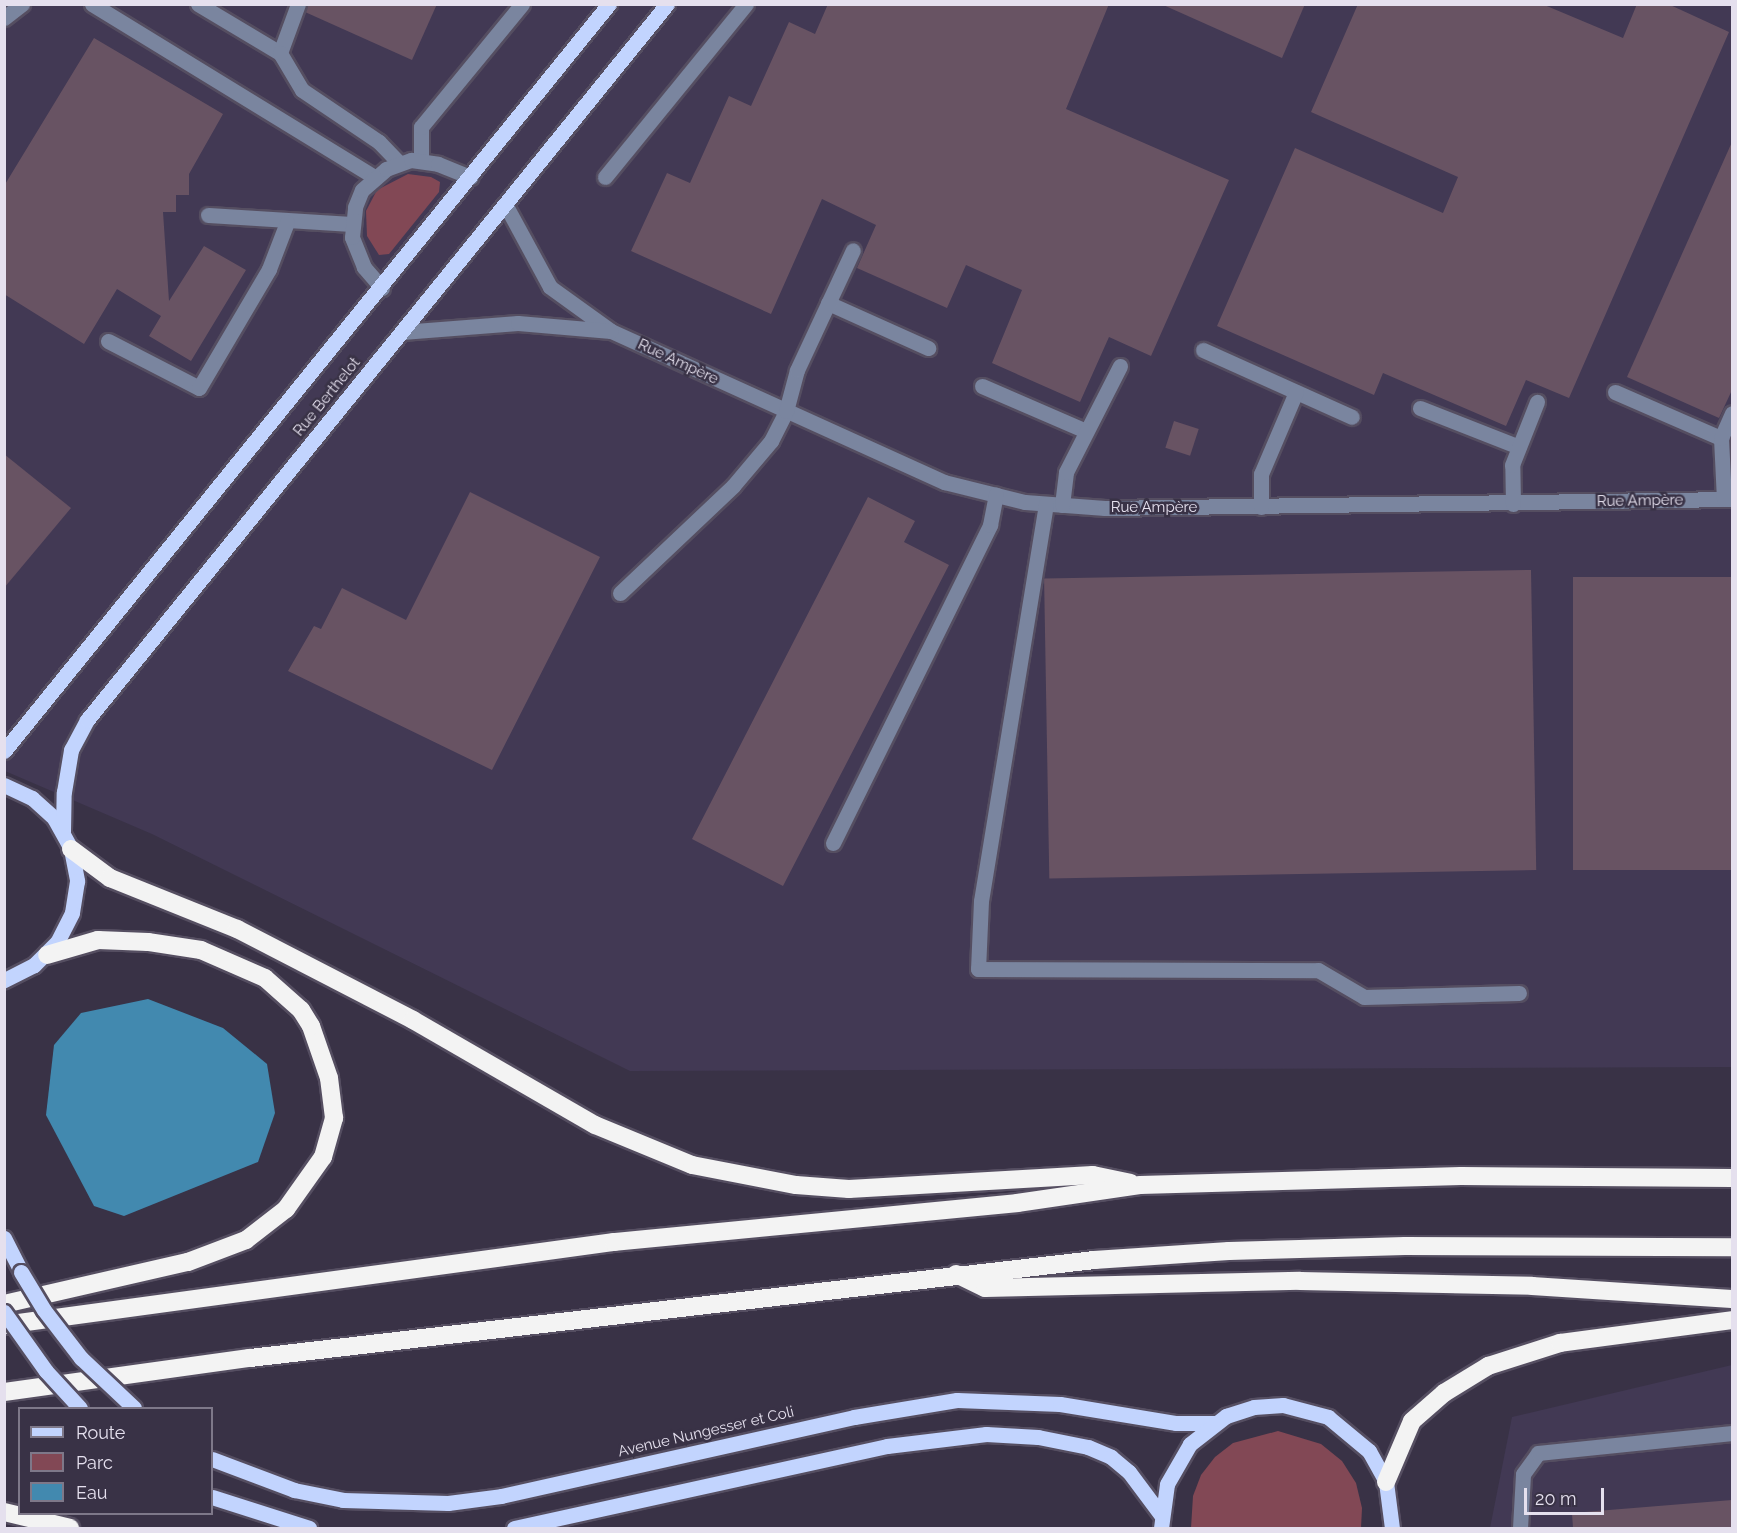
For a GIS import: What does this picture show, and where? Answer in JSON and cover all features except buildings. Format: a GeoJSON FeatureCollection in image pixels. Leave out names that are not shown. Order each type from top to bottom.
{"type":"FeatureCollection","features":[{"type":"Feature","properties":{"kind":"highway"},"geometry":{"type":"LineString","coordinates":[[71,849],[110,878],[237,929],[413,1020],[595,1125],[692,1165],[796,1185],[849,1189],[1093,1174],[1140,1185]]}},
{"type":"Feature","properties":{"kind":"highway"},"geometry":{"type":"LineString","coordinates":[[4,1304],[188,1262],[246,1240],[286,1209],[323,1157],[333,1118],[329,1078],[311,1026],[301,1010],[265,978],[201,950],[148,942],[98,940],[47,955]]}},
{"type":"Feature","properties":{"kind":"highway"},"geometry":{"type":"LineString","coordinates":[[4,1325],[614,1242],[1017,1203],[1140,1185],[1461,1176],[1732,1178]]}},
{"type":"Feature","properties":{"kind":"highway"},"geometry":{"type":"LineString","coordinates":[[4,1392],[262,1357],[956,1274],[1229,1251],[1405,1246],[1732,1247]]}},
{"type":"Feature","properties":{"kind":"highway"},"geometry":{"type":"LineString","coordinates":[[956,1274],[985,1288],[1300,1281],[1532,1286],[1732,1299]]}},
{"type":"Feature","properties":{"kind":"highway"},"geometry":{"type":"LineString","coordinates":[[1386,1482],[1412,1421],[1444,1393],[1488,1366],[1560,1343],[1732,1320]]}},
{"type":"Feature","properties":{"kind":"highway"},"geometry":{"type":"LineString","coordinates":[[4,1512],[70,1528]]}},
{"type":"Feature","properties":{"kind":"main road","name":"Rue Berthelot"},"geometry":{"type":"LineString","coordinates":[[4,751],[382,288],[609,4]]}},
{"type":"Feature","properties":{"kind":"main road","name":"Rue Berthelot"},"geometry":{"type":"LineString","coordinates":[[63,831],[64,792],[71,750],[87,720],[667,4]]}},
{"type":"Feature","properties":{"kind":"main road"},"geometry":{"type":"LineString","coordinates":[[4,785],[44,807],[63,831],[71,849],[76,897],[66,928],[47,955],[5,980]]}},
{"type":"Feature","properties":{"kind":"main road"},"geometry":{"type":"LineString","coordinates":[[4,1238],[44,1310],[81,1358],[133,1407]]}},
{"type":"Feature","properties":{"kind":"main road"},"geometry":{"type":"LineString","coordinates":[[4,1312],[46,1371],[79,1407]]}},
{"type":"Feature","properties":{"kind":"main road","name":"Avenue Nungesser et Coli"},"geometry":{"type":"LineString","coordinates":[[213,1458],[254,1477],[344,1500],[448,1503],[501,1496],[854,1417],[957,1400],[1060,1404],[1176,1423],[1214,1423]]}},
{"type":"Feature","properties":{"kind":"main road"},"geometry":{"type":"LineString","coordinates":[[1161,1522],[1167,1484],[1181,1456],[1214,1423],[1240,1411],[1268,1405],[1312,1410],[1328,1417],[1357,1438],[1386,1482],[1392,1528]]}},
{"type":"Feature","properties":{"kind":"main road"},"geometry":{"type":"LineString","coordinates":[[514,1528],[887,1446],[986,1434],[1038,1437],[1088,1447],[1111,1456],[1129,1472],[1161,1522]]}},
{"type":"Feature","properties":{"kind":"main road"},"geometry":{"type":"LineString","coordinates":[[213,1497],[309,1528]]}},
{"type":"Feature","properties":{"kind":"street"},"geometry":{"type":"LineString","coordinates":[[4,18],[22,4]]}},
{"type":"Feature","properties":{"kind":"street"},"geometry":{"type":"LineString","coordinates":[[92,4],[374,177]]}},
{"type":"Feature","properties":{"kind":"street"},"geometry":{"type":"LineString","coordinates":[[198,4],[280,53],[302,90],[379,142],[399,163]]}},
{"type":"Feature","properties":{"kind":"street"},"geometry":{"type":"LineString","coordinates":[[280,53],[298,4]]}},
{"type":"Feature","properties":{"kind":"street"},"geometry":{"type":"LineString","coordinates":[[421,159],[421,127],[522,4]]}},
{"type":"Feature","properties":{"kind":"street"},"geometry":{"type":"LineString","coordinates":[[604,177],[746,4]]}},
{"type":"Feature","properties":{"kind":"street"},"geometry":{"type":"LineString","coordinates":[[382,288],[364,267],[352,237],[352,224],[362,190],[374,177],[399,163],[421,159],[471,177]]}},
{"type":"Feature","properties":{"kind":"street","name":"Rue Ampère"},"geometry":{"type":"LineString","coordinates":[[505,204],[550,286],[611,331],[944,482],[996,495],[1062,505],[1261,507],[1728,499]]}},
{"type":"Feature","properties":{"kind":"street"},"geometry":{"type":"LineString","coordinates":[[208,215],[287,222],[352,224]]}},
{"type":"Feature","properties":{"kind":"street"},"geometry":{"type":"LineString","coordinates":[[108,341],[199,388],[269,269],[287,222]]}},
{"type":"Feature","properties":{"kind":"street"},"geometry":{"type":"LineString","coordinates":[[620,593],[733,486],[771,441],[786,411],[797,370],[853,250]]}},
{"type":"Feature","properties":{"kind":"street"},"geometry":{"type":"LineString","coordinates":[[828,303],[928,348]]}},
{"type":"Feature","properties":{"kind":"street","name":"Rue Ampère"},"geometry":{"type":"LineString","coordinates":[[402,333],[518,324],[611,331]]}},
{"type":"Feature","properties":{"kind":"street"},"geometry":{"type":"LineString","coordinates":[[1203,350],[1352,417]]}},
{"type":"Feature","properties":{"kind":"street"},"geometry":{"type":"LineString","coordinates":[[1062,505],[1066,472],[1120,366]]}},
{"type":"Feature","properties":{"kind":"street"},"geometry":{"type":"LineString","coordinates":[[982,386],[1086,430]]}},
{"type":"Feature","properties":{"kind":"street"},"geometry":{"type":"LineString","coordinates":[[1261,507],[1261,474],[1296,392]]}},
{"type":"Feature","properties":{"kind":"street"},"geometry":{"type":"LineString","coordinates":[[1615,392],[1721,438]]}},
{"type":"Feature","properties":{"kind":"street"},"geometry":{"type":"LineString","coordinates":[[1513,504],[1512,465],[1537,402]]}},
{"type":"Feature","properties":{"kind":"street"},"geometry":{"type":"LineString","coordinates":[[1419,408],[1519,447]]}},
{"type":"Feature","properties":{"kind":"street"},"geometry":{"type":"LineString","coordinates":[[1728,499],[1721,438],[1732,413]]}},
{"type":"Feature","properties":{"kind":"street"},"geometry":{"type":"LineString","coordinates":[[833,843],[990,525],[996,495]]}},
{"type":"Feature","properties":{"kind":"street"},"geometry":{"type":"LineString","coordinates":[[1046,504],[981,901],[978,969],[1318,970],[1364,997],[1519,993]]}},
{"type":"Feature","properties":{"kind":"street"},"geometry":{"type":"LineString","coordinates":[[1520,1528],[1523,1474],[1538,1453],[1732,1433]]}},
{"type":"Feature","properties":{"kind":"shaded area"},"geometry":{"type":"Polygon","coordinates":[[[4,5],[1732,5],[1732,1067],[630,1071],[152,834],[5,771],[4,5]]]}},
{"type":"Feature","properties":{"kind":"shaded area"},"geometry":{"type":"Polygon","coordinates":[[[1732,1365],[1732,1528],[1490,1528],[1512,1417],[1732,1365]]]}},
{"type":"Feature","properties":{"kind":"green space"},"geometry":{"type":"Polygon","coordinates":[[[408,174],[431,177],[440,182],[439,192],[389,254],[379,255],[367,236],[366,211],[377,190],[408,174]]]}},
{"type":"Feature","properties":{"kind":"green space"},"geometry":{"type":"Polygon","coordinates":[[[1278,1431],[1321,1444],[1342,1461],[1356,1483],[1362,1508],[1361,1528],[1191,1528],[1193,1496],[1201,1475],[1215,1457],[1233,1443],[1278,1431]]]}},
{"type":"Feature","properties":{"kind":"water"},"geometry":{"type":"Polygon","coordinates":[[[148,999],[223,1028],[267,1064],[275,1113],[258,1162],[124,1216],[94,1206],[46,1115],[54,1045],[81,1013],[148,999]]]}}]}
